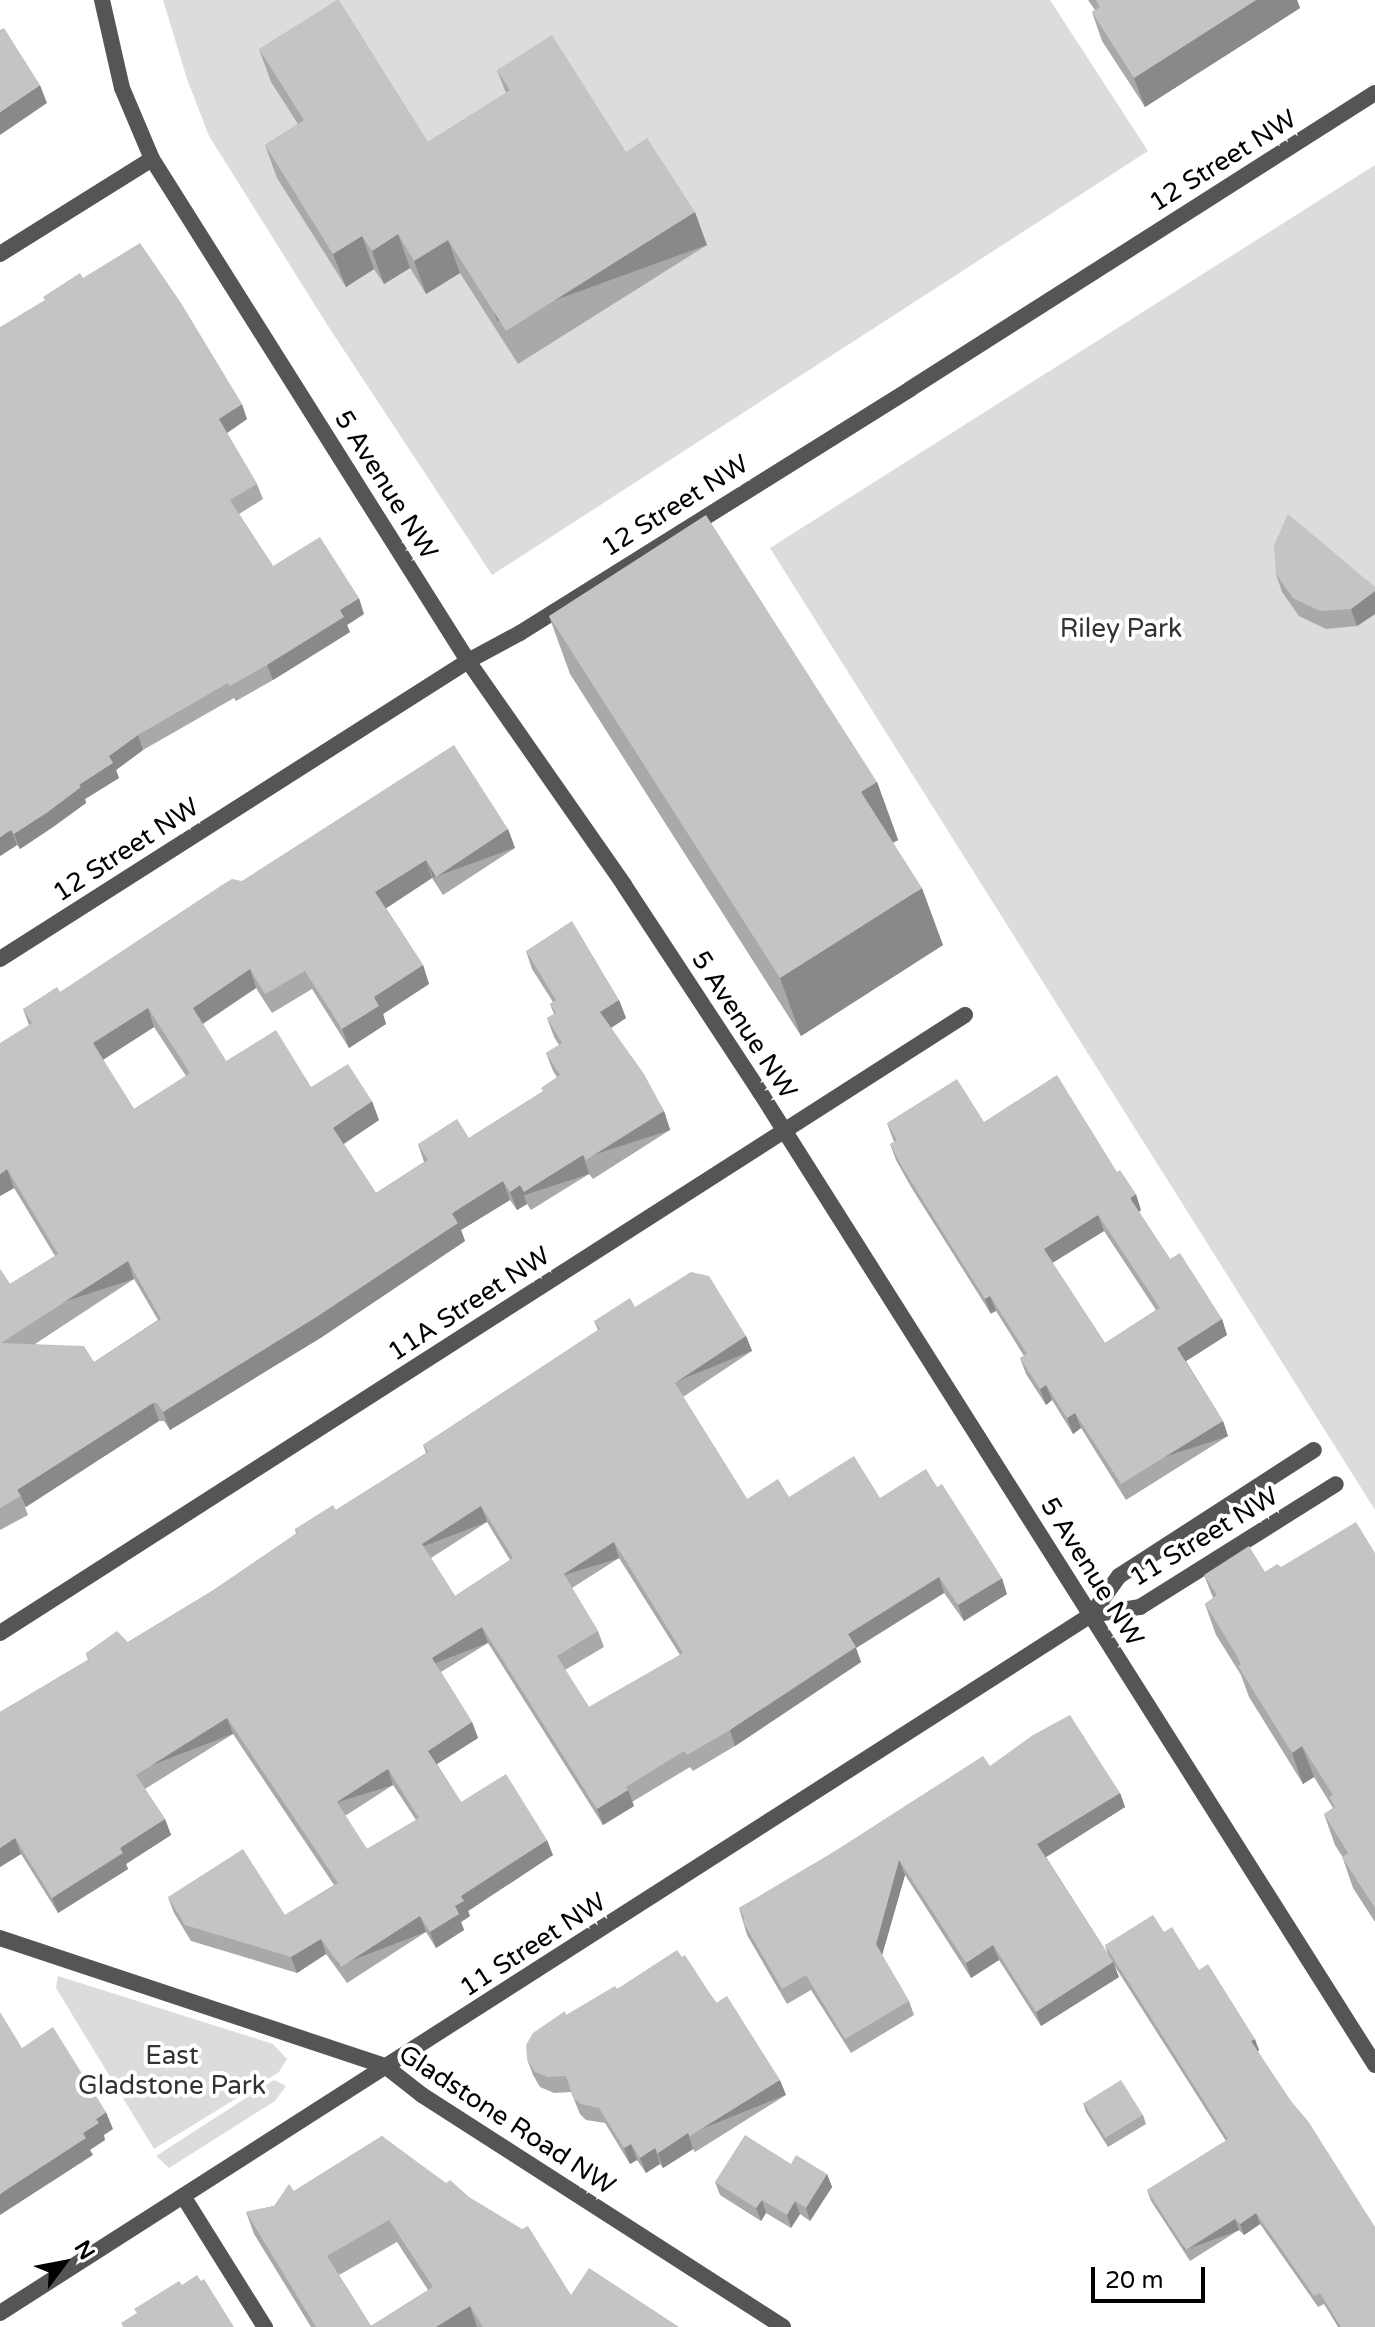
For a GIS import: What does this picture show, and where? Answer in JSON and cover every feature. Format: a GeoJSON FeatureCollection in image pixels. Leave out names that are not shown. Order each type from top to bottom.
{"type":"FeatureCollection","features":[{"type":"Feature","properties":{"kind":"street","name":"5 Avenue NW"},"geometry":{"type":"LineString","coordinates":[[102,0],[122,88],[152,159],[468,661],[624,885],[784,1131],[1375,2065]]}},
{"type":"Feature","properties":{"kind":"street","name":"12 Street NW"},"geometry":{"type":"LineString","coordinates":[[0,959],[468,661],[520,633],[910,389],[1375,93]]}},
{"type":"Feature","properties":{"kind":"street"},"geometry":{"type":"LineString","coordinates":[[0,254],[152,159]]}},
{"type":"Feature","properties":{"kind":"street","name":"11A Street NW"},"geometry":{"type":"LineString","coordinates":[[0,1633],[965,1015]]}},
{"type":"Feature","properties":{"kind":"street","name":"11 Street NW"},"geometry":{"type":"LineString","coordinates":[[0,2313],[1091,1615],[1119,1576],[1314,1450]]}},
{"type":"Feature","properties":{"kind":"street","name":"11 Street NW"},"geometry":{"type":"LineString","coordinates":[[1091,1615],[1140,1607],[1336,1484]]}},
{"type":"Feature","properties":{"kind":"street","name":"Gladstone Road NW"},"geometry":{"type":"LineString","coordinates":[[0,1938],[385,2066],[422,2095],[783,2327]]}},
{"type":"Feature","properties":{"kind":"street"},"geometry":{"type":"LineString","coordinates":[[183,2196],[265,2327]]}},
{"type":"Feature","properties":{"kind":"green space"},"geometry":{"type":"Polygon","coordinates":[[[163,0],[1050,0],[1148,151],[492,575],[328,326],[209,136],[187,79],[163,0]]]}},
{"type":"Feature","properties":{"kind":"green space","name":"Riley Park"},"geometry":{"type":"Polygon","coordinates":[[[1375,165],[1375,1510],[770,548],[1375,165]]]}},
{"type":"Feature","properties":{"kind":"green space","name":"East Gladstone Park"},"geometry":{"type":"Polygon","coordinates":[[[58,1976],[273,2044],[287,2059],[279,2072],[154,2149],[56,1988],[58,1976]]]}},
{"type":"Feature","properties":{"kind":"green space"},"geometry":{"type":"Polygon","coordinates":[[[274,2080],[286,2086],[275,2101],[169,2168],[156,2156],[274,2080]]]}},
{"type":"Feature","properties":{"kind":"building"},"geometry":{"type":"Polygon","coordinates":[[[337,0],[428,142],[510,90],[497,70],[552,35],[626,152],[647,138],[695,212],[506,331],[448,240],[414,261],[398,234],[372,251],[362,236],[333,254],[265,145],[304,120],[259,49],[337,0]]]}},
{"type":"Feature","properties":{"kind":"building"},"geometry":{"type":"Polygon","coordinates":[[[1096,0],[1256,0],[1134,78],[1092,12],[1100,7],[1096,0]]]}},
{"type":"Feature","properties":{"kind":"building"},"geometry":{"type":"Polygon","coordinates":[[[4,28],[40,85],[0,112],[0,30],[4,28]]]}},
{"type":"Feature","properties":{"kind":"building"},"geometry":{"type":"Polygon","coordinates":[[[140,243],[181,303],[242,404],[219,419],[257,484],[230,500],[273,566],[320,537],[359,598],[340,610],[344,617],[267,665],[230,686],[228,683],[138,735],[109,756],[113,763],[79,785],[81,787],[48,812],[14,834],[11,830],[0,837],[0,327],[45,300],[43,297],[80,273],[83,278],[140,243]]]}},
{"type":"Feature","properties":{"kind":"building"},"geometry":{"type":"Polygon","coordinates":[[[1288,514],[1375,587],[1375,591],[1351,609],[1320,611],[1293,598],[1276,574],[1274,545],[1288,514]]]}},
{"type":"Feature","properties":{"kind":"building"},"geometry":{"type":"Polygon","coordinates":[[[706,515],[877,782],[861,792],[922,888],[780,978],[549,616],[706,515]]]}},
{"type":"Feature","properties":{"kind":"building"},"geometry":{"type":"Polygon","coordinates":[[[454,745],[508,829],[436,877],[426,860],[375,892],[423,965],[374,997],[379,1006],[342,1029],[305,971],[265,994],[250,969],[193,1008],[226,1061],[276,1030],[311,1087],[348,1064],[372,1101],[333,1128],[376,1193],[428,1160],[418,1144],[457,1119],[469,1138],[543,1091],[541,1088],[560,1075],[546,1053],[562,1043],[547,1018],[556,1013],[550,1004],[556,1000],[526,951],[572,921],[619,1000],[600,1012],[644,1074],[664,1111],[586,1160],[583,1155],[524,1192],[520,1185],[510,1192],[503,1181],[454,1212],[452,1214],[458,1223],[315,1318],[163,1412],[157,1403],[153,1403],[17,1490],[21,1496],[0,1508],[0,1269],[10,1284],[58,1254],[7,1169],[0,1174],[0,1043],[32,1023],[23,1009],[57,987],[60,992],[232,879],[242,881],[454,745]],[[148,1008],[93,1043],[134,1109],[190,1073],[148,1008]],[[128,1261],[1,1343],[84,1346],[94,1362],[161,1319],[128,1261]]]}},
{"type":"Feature","properties":{"kind":"building"},"geometry":{"type":"Polygon","coordinates":[[[1057,1075],[1117,1172],[1120,1170],[1136,1194],[1130,1198],[1170,1259],[1180,1253],[1222,1319],[1177,1348],[1223,1421],[1121,1484],[1075,1413],[1067,1418],[1046,1385],[1040,1389],[1020,1358],[1027,1354],[990,1296],[985,1299],[905,1172],[890,1144],[897,1140],[887,1123],[957,1079],[984,1122],[1057,1075]],[[1098,1215],[1044,1249],[1105,1343],[1160,1308],[1098,1215]]]}},
{"type":"Feature","properties":{"kind":"building"},"geometry":{"type":"Polygon","coordinates":[[[691,1272],[709,1276],[746,1336],[675,1383],[747,1499],[778,1479],[789,1497],[854,1456],[880,1498],[926,1469],[937,1487],[942,1484],[1002,1578],[958,1605],[939,1577],[848,1634],[856,1647],[730,1730],[687,1755],[684,1751],[597,1809],[482,1627],[432,1658],[472,1722],[428,1751],[461,1802],[506,1774],[547,1840],[461,1896],[464,1901],[455,1906],[459,1914],[430,1932],[420,1916],[341,1967],[321,1939],[291,1957],[185,1925],[168,1897],[243,1849],[285,1915],[338,1883],[227,1718],[136,1775],[165,1819],[120,1848],[123,1853],[52,1898],[15,1838],[0,1848],[0,1712],[89,1659],[86,1653],[117,1631],[128,1642],[212,1591],[297,1533],[295,1529],[333,1505],[336,1510],[428,1452],[423,1445],[600,1329],[594,1321],[630,1298],[635,1307],[691,1272]],[[481,1506],[422,1544],[455,1596],[513,1558],[481,1506]],[[614,1542],[564,1574],[598,1631],[557,1656],[589,1707],[683,1653],[614,1542]],[[388,1769],[337,1802],[367,1849],[419,1818],[388,1769]]]}},
{"type":"Feature","properties":{"kind":"building"},"geometry":{"type":"Polygon","coordinates":[[[1356,1522],[1375,1553],[1375,1908],[1342,1857],[1348,1853],[1324,1814],[1335,1807],[1329,1797],[1333,1795],[1302,1746],[1292,1753],[1238,1666],[1241,1664],[1205,1604],[1217,1595],[1204,1575],[1249,1546],[1265,1572],[1277,1564],[1281,1567],[1356,1522]]]}},
{"type":"Feature","properties":{"kind":"building"},"geometry":{"type":"Polygon","coordinates":[[[1070,1715],[1120,1793],[1037,1844],[1113,1962],[1036,2012],[993,1945],[966,1963],[899,1860],[876,1944],[909,2001],[845,2039],[806,1975],[782,1989],[742,1920],[745,1919],[739,1908],[983,1756],[990,1766],[1033,1735],[1070,1715]]]}},
{"type":"Feature","properties":{"kind":"building"},"geometry":{"type":"Polygon","coordinates":[[[1153,1915],[1164,1932],[1172,1927],[1199,1970],[1208,1964],[1255,2039],[1251,2041],[1308,2121],[1375,2227],[1375,2327],[1341,2327],[1320,2293],[1314,2296],[1256,2213],[1240,2224],[1235,2219],[1186,2250],[1147,2190],[1228,2139],[1105,1945],[1153,1915]]]}},
{"type":"Feature","properties":{"kind":"building"},"geometry":{"type":"Polygon","coordinates":[[[677,1950],[682,1957],[685,1955],[716,2003],[727,1996],[780,2080],[690,2136],[688,2133],[658,2153],[655,2148],[640,2158],[631,2144],[624,2148],[599,2108],[574,2099],[566,2076],[548,2077],[535,2072],[527,2059],[526,2045],[533,2033],[565,2011],[566,2015],[615,1986],[617,1989],[677,1950]]]}},
{"type":"Feature","properties":{"kind":"building"},"geometry":{"type":"Polygon","coordinates":[[[0,2012],[22,2048],[53,2027],[106,2112],[96,2119],[99,2123],[83,2133],[86,2138],[0,2194],[0,2012]]]}},
{"type":"Feature","properties":{"kind":"building"},"geometry":{"type":"Polygon","coordinates":[[[1121,2080],[1143,2115],[1105,2138],[1084,2103],[1121,2080]]]}},
{"type":"Feature","properties":{"kind":"building"},"geometry":{"type":"Polygon","coordinates":[[[745,2135],[791,2164],[796,2155],[827,2174],[806,2208],[795,2201],[787,2215],[762,2200],[756,2208],[715,2182],[745,2135]]]}},
{"type":"Feature","properties":{"kind":"building"},"geometry":{"type":"Polygon","coordinates":[[[382,2136],[446,2183],[450,2180],[469,2197],[522,2229],[528,2226],[571,2295],[589,2268],[679,2327],[483,2327],[470,2306],[436,2327],[316,2327],[246,2212],[274,2206],[289,2184],[294,2191],[382,2136]],[[389,2220],[327,2256],[371,2326],[433,2287],[389,2220]]]}},
{"type":"Feature","properties":{"kind":"building"},"geometry":{"type":"Polygon","coordinates":[[[197,2275],[201,2281],[204,2279],[234,2327],[122,2327],[121,2323],[137,2313],[134,2309],[179,2281],[182,2285],[197,2275]]]}}]}
